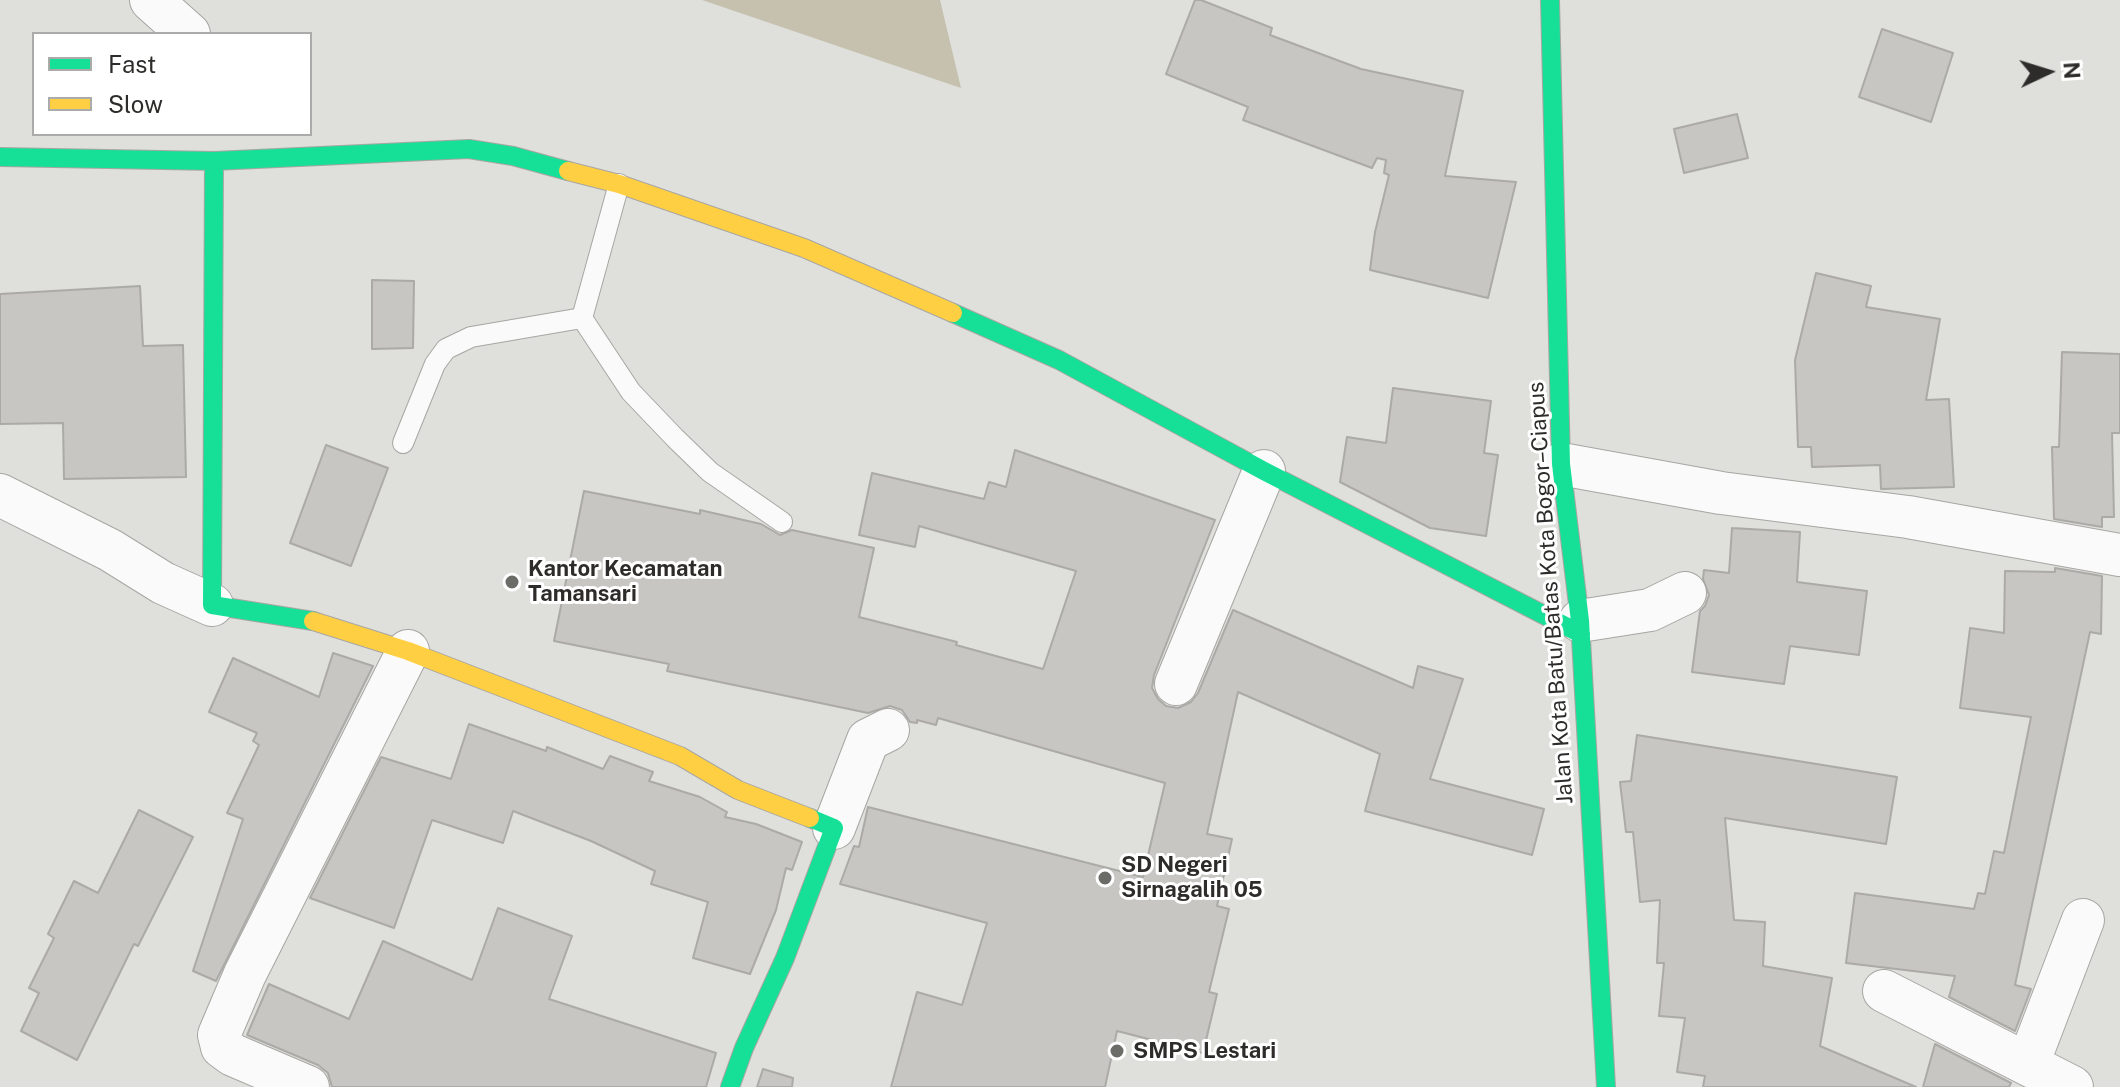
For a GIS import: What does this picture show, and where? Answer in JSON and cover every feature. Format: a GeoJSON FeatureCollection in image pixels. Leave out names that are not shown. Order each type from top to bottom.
{"type":"FeatureCollection","features":[{"type":"Feature","properties":{"kind":"street"},"geometry":{"type":"LineString","coordinates":[[151,0],[187,32]]}},
{"type":"Feature","properties":{"kind":"street","name":"Jalan Kota Batu/Batas Kota Bogor–Ciapus"},"geometry":{"type":"LineString","coordinates":[[1550,0],[1561,464],[1580,628],[1606,1087]]}},
{"type":"Feature","properties":{"kind":"street"},"geometry":{"type":"LineString","coordinates":[[0,157],[214,161],[312,144],[469,149],[513,156],[619,184],[804,248],[1059,360],[1264,471],[1580,628],[1650,610],[1685,593]]}},
{"type":"Feature","properties":{"kind":"street"},"geometry":{"type":"LineString","coordinates":[[212,605],[214,161]]}},
{"type":"Feature","properties":{"kind":"street"},"geometry":{"type":"LineString","coordinates":[[1561,464],[1765,500],[1908,517],[2120,555]]}},
{"type":"Feature","properties":{"kind":"street"},"geometry":{"type":"LineString","coordinates":[[1176,684],[1264,471]]}},
{"type":"Feature","properties":{"kind":"street"},"geometry":{"type":"LineString","coordinates":[[0,495],[110,550],[163,583],[212,605],[307,619],[408,651],[680,756],[738,790],[834,828]]}},
{"type":"Feature","properties":{"kind":"street"},"geometry":{"type":"LineString","coordinates":[[308,1087],[233,1055],[222,1047],[219,1035],[245,974],[408,651]]}},
{"type":"Feature","properties":{"kind":"street"},"geometry":{"type":"LineString","coordinates":[[730,1087],[797,929],[868,740],[888,730]]}},
{"type":"Feature","properties":{"kind":"street"},"geometry":{"type":"LineString","coordinates":[[2028,1064],[2083,920]]}},
{"type":"Feature","properties":{"kind":"street"},"geometry":{"type":"LineString","coordinates":[[1884,991],[2072,1087]]}},
{"type":"Feature","properties":{"kind":"lane"},"geometry":{"type":"LineString","coordinates":[[619,184],[582,318],[631,392],[675,438],[710,472],[782,522]]}},
{"type":"Feature","properties":{"kind":"lane"},"geometry":{"type":"LineString","coordinates":[[403,443],[435,364],[446,349],[471,337],[582,318]]}},
{"type":"Feature","properties":{"kind":"shaded area"},"geometry":{"type":"Polygon","coordinates":[[[702,0],[940,0],[961,88],[702,0]]]}},
{"type":"Feature","properties":{"kind":"building"},"geometry":{"type":"Polygon","coordinates":[[[1195,0],[1272,28],[1270,35],[1361,69],[1463,91],[1445,176],[1516,182],[1488,298],[1370,270],[1375,232],[1389,175],[1384,173],[1386,160],[1377,158],[1372,168],[1243,120],[1248,107],[1166,74],[1195,0]]]}},
{"type":"Feature","properties":{"kind":"building"},"geometry":{"type":"Polygon","coordinates":[[[1882,29],[1953,53],[1931,122],[1859,97],[1882,29]]]}},
{"type":"Feature","properties":{"kind":"building"},"geometry":{"type":"Polygon","coordinates":[[[1737,114],[1748,158],[1684,173],[1674,129],[1737,114]]]}},
{"type":"Feature","properties":{"kind":"building"},"geometry":{"type":"Polygon","coordinates":[[[1816,273],[1871,286],[1866,307],[1940,319],[1926,400],[1949,399],[1954,487],[1881,489],[1880,465],[1812,467],[1811,447],[1798,447],[1795,360],[1816,273]]]}},
{"type":"Feature","properties":{"kind":"building"},"geometry":{"type":"Polygon","coordinates":[[[372,280],[414,281],[413,348],[372,349],[372,280]]]}},
{"type":"Feature","properties":{"kind":"building"},"geometry":{"type":"Polygon","coordinates":[[[140,286],[143,346],[183,345],[186,477],[64,479],[63,423],[0,424],[0,294],[140,286]]]}},
{"type":"Feature","properties":{"kind":"building"},"geometry":{"type":"Polygon","coordinates":[[[2062,352],[2120,354],[2120,433],[2112,433],[2114,517],[2102,517],[2102,527],[2054,519],[2052,447],[2059,447],[2062,352]]]}},
{"type":"Feature","properties":{"kind":"building"},"geometry":{"type":"Polygon","coordinates":[[[1393,388],[1491,401],[1484,453],[1498,455],[1486,536],[1430,528],[1340,482],[1347,437],[1386,443],[1393,388]]]}},
{"type":"Feature","properties":{"kind":"building"},"geometry":{"type":"Polygon","coordinates":[[[326,445],[388,468],[351,566],[290,543],[326,445]]]}},
{"type":"Feature","properties":{"kind":"building"},"geometry":{"type":"Polygon","coordinates":[[[1015,450],[1215,520],[1154,675],[1152,688],[1166,706],[1178,708],[1191,702],[1198,693],[1233,610],[1413,688],[1418,666],[1463,679],[1430,779],[1544,809],[1532,855],[1365,811],[1380,754],[1238,692],[1207,834],[1232,839],[1217,906],[1229,909],[1209,992],[1217,994],[1203,1053],[1117,1031],[1105,1087],[891,1087],[917,992],[962,1005],[987,923],[840,884],[854,846],[859,847],[868,807],[1143,877],[1165,783],[938,718],[936,725],[917,720],[917,723],[910,722],[902,710],[890,706],[868,713],[667,671],[669,664],[554,641],[584,491],[700,514],[700,510],[761,524],[780,535],[792,530],[874,548],[859,617],[957,642],[956,645],[1043,669],[1076,571],[919,526],[915,547],[859,535],[872,473],[984,499],[989,482],[1006,487],[1015,450]]]}},
{"type":"Feature","properties":{"kind":"building"},"geometry":{"type":"Polygon","coordinates":[[[1732,528],[1800,532],[1797,582],[1867,591],[1859,655],[1790,646],[1784,684],[1692,672],[1700,611],[1709,595],[1703,579],[1704,570],[1729,573],[1732,528]]]}},
{"type":"Feature","properties":{"kind":"building"},"geometry":{"type":"Polygon","coordinates":[[[2055,568],[2102,576],[2101,634],[2090,632],[2015,985],[2031,989],[2015,1031],[1949,997],[1955,976],[1846,963],[1855,893],[1974,909],[1978,893],[1985,894],[1994,851],[2004,853],[2031,717],[1960,708],[1970,628],[2004,633],[2005,571],[2055,572],[2055,568]]]}},
{"type":"Feature","properties":{"kind":"building"},"geometry":{"type":"Polygon","coordinates":[[[333,653],[373,666],[216,981],[193,971],[243,819],[227,813],[259,745],[253,741],[257,733],[209,712],[233,658],[319,697],[333,653]]]}},
{"type":"Feature","properties":{"kind":"building"},"geometry":{"type":"Polygon","coordinates":[[[469,724],[546,751],[547,747],[603,769],[610,756],[653,772],[649,781],[700,797],[727,812],[725,817],[756,824],[802,842],[792,870],[786,868],[776,910],[750,974],[693,958],[708,902],[651,884],[655,871],[591,841],[513,811],[503,843],[432,820],[394,928],[310,898],[381,757],[451,779],[469,724]]]}},
{"type":"Feature","properties":{"kind":"building"},"geometry":{"type":"Polygon","coordinates":[[[1637,735],[1897,777],[1886,844],[1725,818],[1734,920],[1765,922],[1763,966],[1832,978],[1820,1046],[1916,1087],[1703,1087],[1705,1076],[1677,1072],[1685,1018],[1659,1016],[1664,963],[1657,963],[1660,900],[1640,902],[1633,832],[1626,832],[1620,782],[1631,781],[1637,735]]]}},
{"type":"Feature","properties":{"kind":"building"},"geometry":{"type":"Polygon","coordinates":[[[139,810],[193,837],[138,946],[134,944],[77,1060],[21,1031],[39,993],[29,988],[54,938],[48,934],[74,881],[98,893],[139,810]]]}},
{"type":"Feature","properties":{"kind":"building"},"geometry":{"type":"Polygon","coordinates":[[[498,908],[572,936],[549,999],[716,1053],[706,1087],[332,1087],[328,1073],[318,1065],[247,1035],[269,984],[349,1019],[383,941],[472,980],[498,908]]]}},
{"type":"Feature","properties":{"kind":"building"},"geometry":{"type":"Polygon","coordinates":[[[1935,1044],[2011,1083],[2009,1087],[1923,1087],[1935,1044]]]}},
{"type":"Feature","properties":{"kind":"building"},"geometry":{"type":"Polygon","coordinates":[[[763,1069],[793,1078],[792,1087],[757,1087],[763,1069]]]}},
{"type":"Feature","properties":{"kind":"traffic: fast"},"geometry":{"type":"LineString","coordinates":[[1550,0],[1561,464],[1580,621],[1606,1087]]}},
{"type":"Feature","properties":{"kind":"traffic: fast"},"geometry":{"type":"LineString","coordinates":[[0,157],[214,161],[469,149],[513,156],[568,171]]}},
{"type":"Feature","properties":{"kind":"traffic: fast"},"geometry":{"type":"LineString","coordinates":[[214,161],[212,605],[313,621]]}},
{"type":"Feature","properties":{"kind":"traffic: fast"},"geometry":{"type":"LineString","coordinates":[[953,313],[1059,360],[1264,471],[1581,634]]}},
{"type":"Feature","properties":{"kind":"traffic: fast"},"geometry":{"type":"LineString","coordinates":[[730,1087],[744,1048],[785,958],[834,828],[810,818]]}},
{"type":"Feature","properties":{"kind":"traffic: slow"},"geometry":{"type":"LineString","coordinates":[[568,171],[619,184],[804,248],[953,313]]}},
{"type":"Feature","properties":{"kind":"traffic: slow"},"geometry":{"type":"LineString","coordinates":[[313,621],[408,651],[680,756],[738,790],[810,818]]}},
{"type":"Feature","properties":{"kind":"place","name":"Kantor Kecamatan Tamansari"},"geometry":{"type":"Point","coordinates":[512,582]}},
{"type":"Feature","properties":{"kind":"place","name":"SD Negeri Sirnagalih 05"},"geometry":{"type":"Point","coordinates":[1105,878]}},
{"type":"Feature","properties":{"kind":"place","name":"SMPS Lestari"},"geometry":{"type":"Point","coordinates":[1117,1051]}}]}
